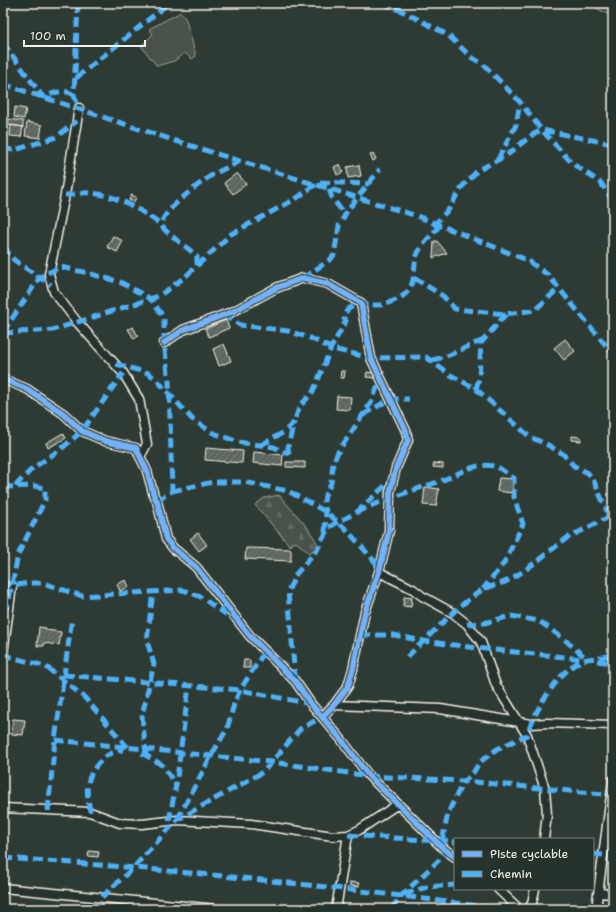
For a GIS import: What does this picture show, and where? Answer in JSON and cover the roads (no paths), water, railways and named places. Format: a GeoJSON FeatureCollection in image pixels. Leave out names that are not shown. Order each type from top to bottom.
{"type":"FeatureCollection","features":[{"type":"Feature","properties":{"kind":"street"},"geometry":{"type":"LineString","coordinates":[[79,108],[65,196],[49,274],[54,292],[78,323],[124,373],[139,398],[147,444],[140,457]]}},
{"type":"Feature","properties":{"kind":"street"},"geometry":{"type":"LineString","coordinates":[[164,343],[183,330],[205,320],[232,312],[276,288],[303,278],[328,284],[361,303],[371,358],[406,432],[408,440],[393,478],[390,492],[389,531],[379,572],[365,612],[348,686],[334,705],[322,717]]}},
{"type":"Feature","properties":{"kind":"street"},"geometry":{"type":"LineString","coordinates":[[3,379],[27,389],[64,414],[82,431],[105,440],[136,448],[147,471],[154,496],[157,501],[166,539],[196,567],[250,636],[295,681],[322,717],[341,738],[369,776],[454,856]]}},
{"type":"Feature","properties":{"kind":"street"},"geometry":{"type":"LineString","coordinates":[[379,572],[413,589],[422,596],[453,613],[467,624],[481,642],[496,685],[521,723],[527,735],[545,788],[547,814],[544,838]]}},
{"type":"Feature","properties":{"kind":"street"},"geometry":{"type":"LineString","coordinates":[[3,653],[12,586]]}},
{"type":"Feature","properties":{"kind":"street"},"geometry":{"type":"LineString","coordinates":[[334,705],[440,709],[521,723],[613,725]]}},
{"type":"Feature","properties":{"kind":"street"},"geometry":{"type":"LineString","coordinates":[[596,909],[613,780]]}},
{"type":"Feature","properties":{"kind":"street"},"geometry":{"type":"LineString","coordinates":[[3,808],[90,812],[120,823],[142,824],[177,820],[251,824],[333,836],[348,835],[359,830],[398,804]]}},
{"type":"Feature","properties":{"kind":"street"},"geometry":{"type":"LineString","coordinates":[[336,909],[348,835]]}},
{"type":"Feature","properties":{"kind":"street"},"geometry":{"type":"LineString","coordinates":[[3,888],[216,909]]}},
{"type":"Feature","properties":{"kind":"street"},"geometry":{"type":"LineString","coordinates":[[499,890],[519,909]]}},
{"type":"Feature","properties":{"kind":"street"},"geometry":{"type":"LineString","coordinates":[[529,909],[534,890]]}},
{"type":"Feature","properties":{"kind":"street"},"geometry":{"type":"LineString","coordinates":[[599,893],[613,894]]}}]}
